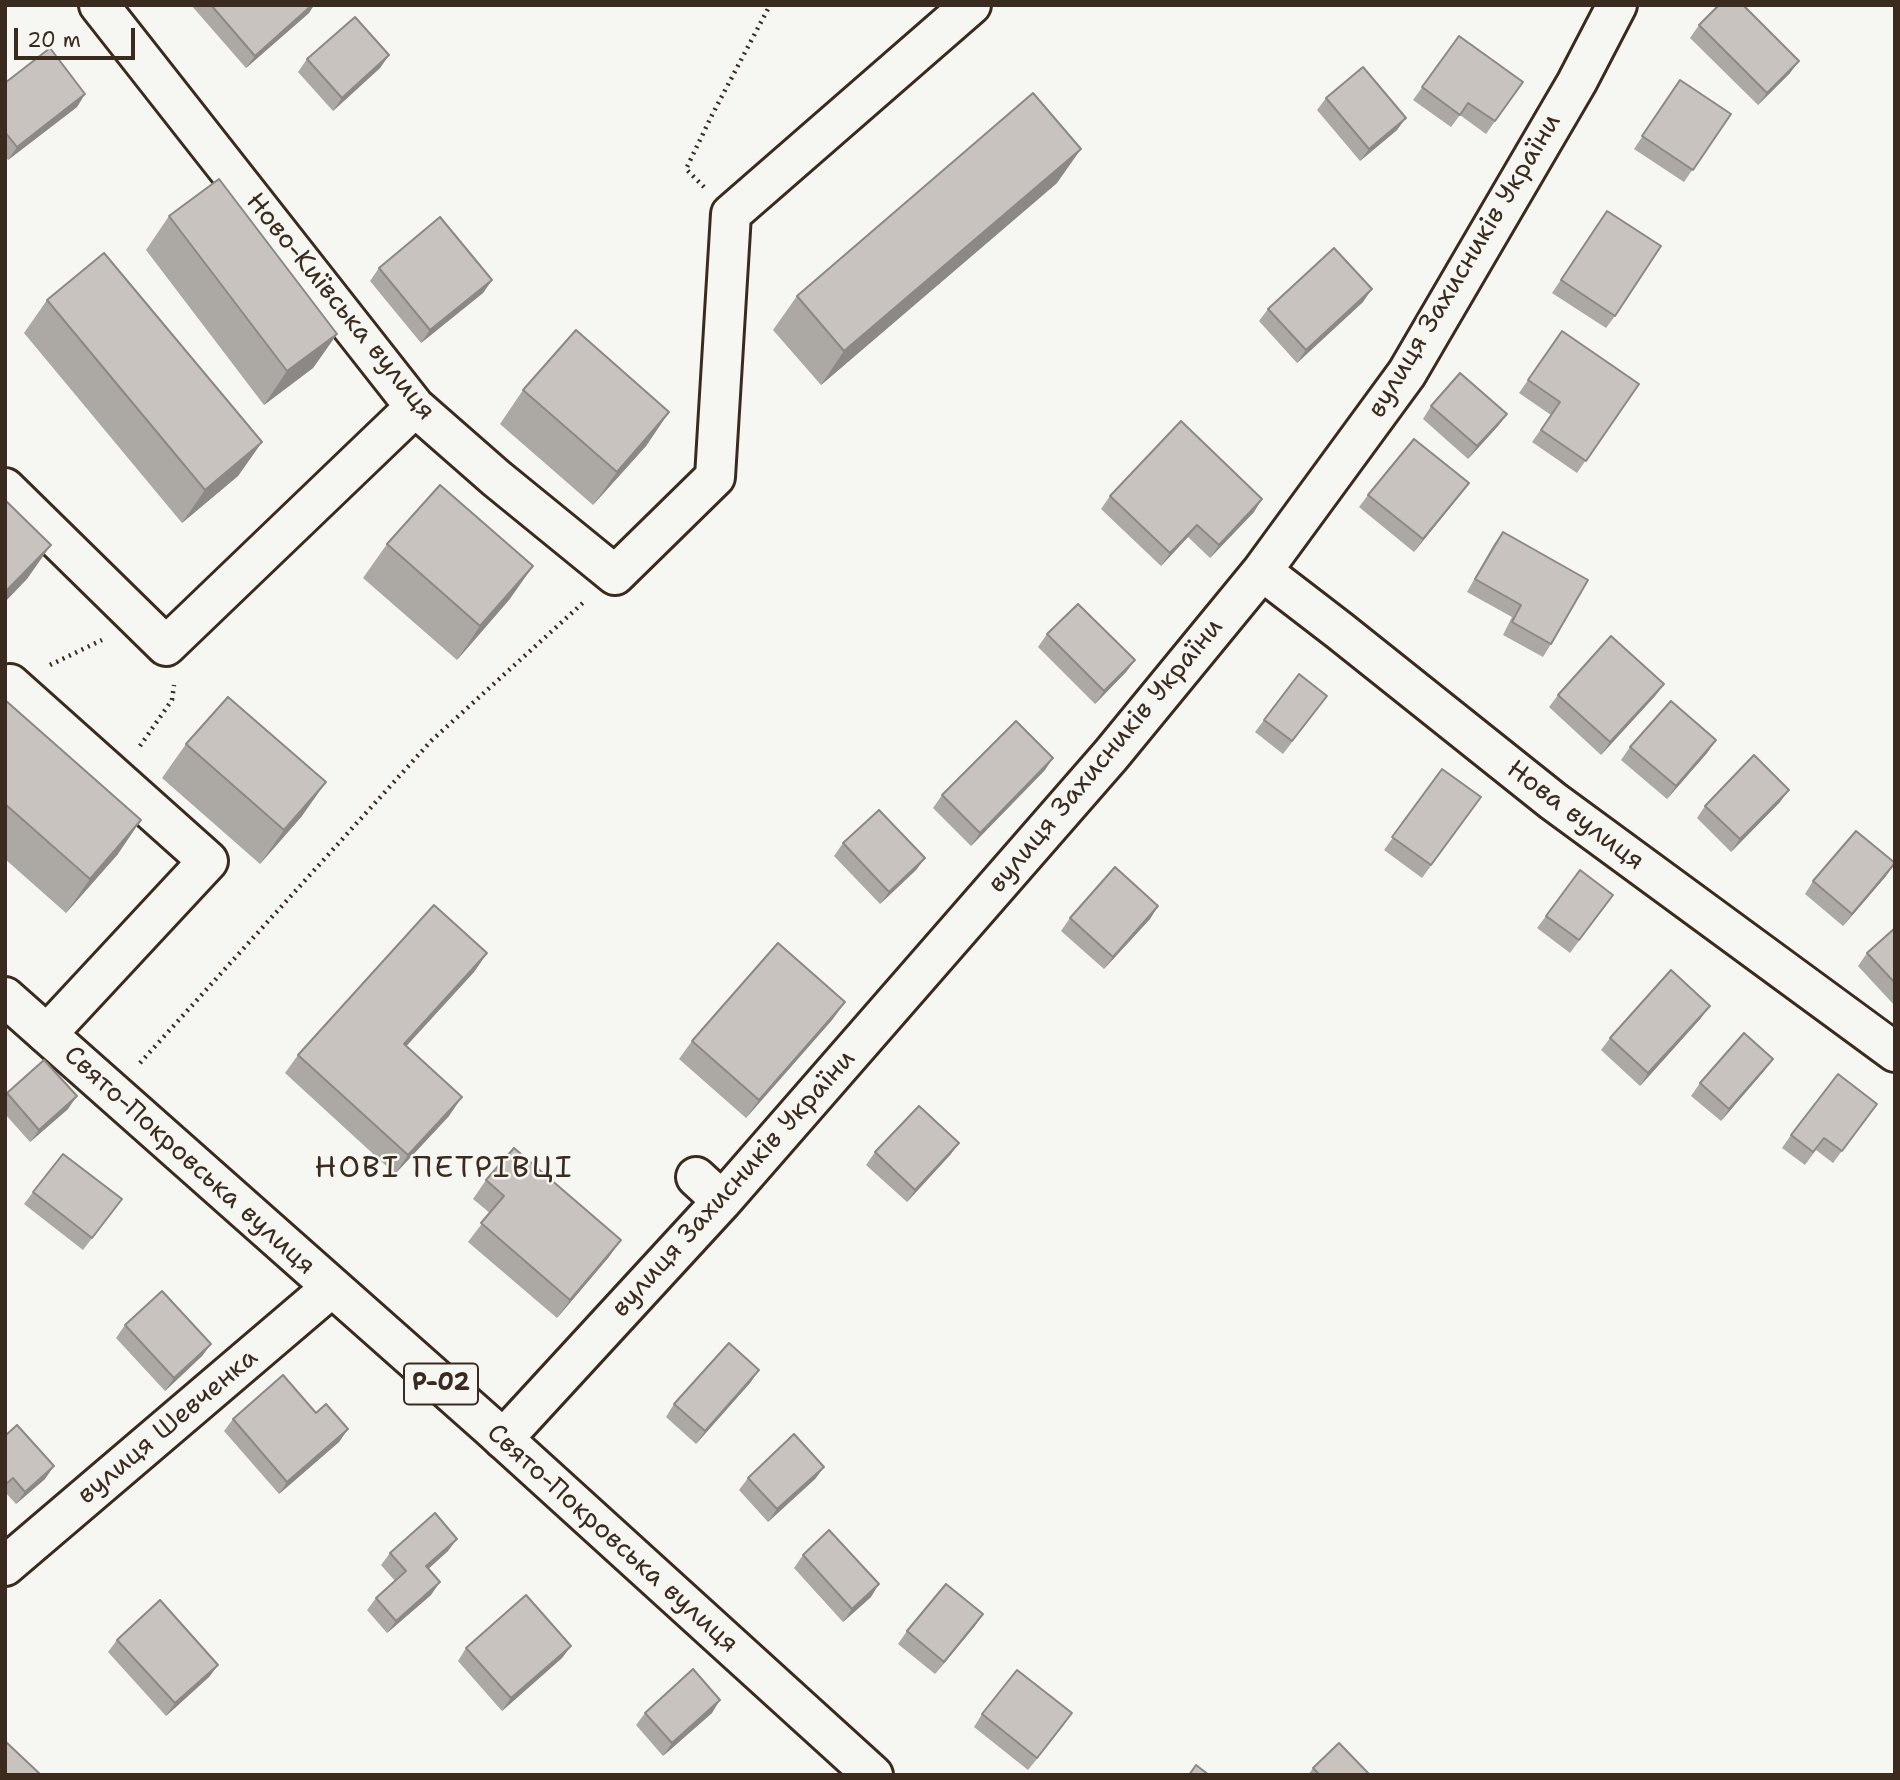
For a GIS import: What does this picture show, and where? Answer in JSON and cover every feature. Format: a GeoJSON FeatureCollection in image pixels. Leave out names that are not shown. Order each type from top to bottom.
{"type":"FeatureCollection","features":[{"type":"Feature","properties":{"kind":"street","name":"Ново-Київська вулиця"},"geometry":{"type":"LineString","coordinates":[[99,5],[415,407],[496,478],[615,575]]}},
{"type":"Feature","properties":{"kind":"street"},"geometry":{"type":"LineString","coordinates":[[615,575],[715,477],[731,214],[971,5]]}},
{"type":"Feature","properties":{"kind":"street","name":"вулиця Захисників України"},"geometry":{"type":"LineString","coordinates":[[503,1439],[709,1189],[1111,755],[1262,571],[1407,373],[1577,82],[1617,5]]}},
{"type":"Feature","properties":{"kind":"street"},"geometry":{"type":"LineString","coordinates":[[5,488],[166,646],[415,407]]}},
{"type":"Feature","properties":{"kind":"street","name":"Нова вулиця"},"geometry":{"type":"LineString","coordinates":[[1262,571],[1553,801],[1895,1052]]}},
{"type":"Feature","properties":{"kind":"street"},"geometry":{"type":"LineString","coordinates":[[10,684],[208,861],[47,1034]]}},
{"type":"Feature","properties":{"kind":"street","name":"Свято-Покровська вулиця"},"geometry":{"type":"LineString","coordinates":[[5,997],[503,1439],[873,1775]]}},
{"type":"Feature","properties":{"kind":"street","name":"вулиця Шевченка"},"geometry":{"type":"LineString","coordinates":[[5,1566],[331,1288]]}},
{"type":"Feature","properties":{"kind":"path"},"geometry":{"type":"LineString","coordinates":[[731,214],[686,169],[770,5]]}},
{"type":"Feature","properties":{"kind":"path"},"geometry":{"type":"LineString","coordinates":[[113,1093],[431,741],[615,575]]}},
{"type":"Feature","properties":{"kind":"path"},"geometry":{"type":"LineString","coordinates":[[116,779],[172,700],[184,629]]}},
{"type":"Feature","properties":{"kind":"path"},"geometry":{"type":"LineString","coordinates":[[10,684],[103,639],[111,649]]}},
{"type":"Feature","properties":{"kind":"building"},"geometry":{"type":"Polygon","coordinates":[[[211,5],[312,5],[255,56],[211,5]]]}},
{"type":"Feature","properties":{"kind":"building"},"geometry":{"type":"Polygon","coordinates":[[[1719,5],[1743,5],[1799,61],[1767,93],[1699,25],[1719,5]]]}},
{"type":"Feature","properties":{"kind":"building"},"geometry":{"type":"Polygon","coordinates":[[[355,17],[389,55],[342,98],[307,59],[355,17]]]}},
{"type":"Feature","properties":{"kind":"building"},"geometry":{"type":"Polygon","coordinates":[[[1459,36],[1523,82],[1495,121],[1468,103],[1460,115],[1422,87],[1459,36]]]}},
{"type":"Feature","properties":{"kind":"building"},"geometry":{"type":"Polygon","coordinates":[[[50,48],[85,94],[17,147],[5,132],[5,83],[50,48]]]}},
{"type":"Feature","properties":{"kind":"building"},"geometry":{"type":"Polygon","coordinates":[[[1363,67],[1406,118],[1369,149],[1326,98],[1363,67]]]}},
{"type":"Feature","properties":{"kind":"building"},"geometry":{"type":"Polygon","coordinates":[[[1680,80],[1731,114],[1693,170],[1642,136],[1680,80]]]}},
{"type":"Feature","properties":{"kind":"building"},"geometry":{"type":"Polygon","coordinates":[[[1033,93],[1081,149],[844,351],[797,296],[1033,93]]]}},
{"type":"Feature","properties":{"kind":"building"},"geometry":{"type":"Polygon","coordinates":[[[219,179],[337,334],[287,371],[169,216],[219,179]]]}},
{"type":"Feature","properties":{"kind":"building"},"geometry":{"type":"Polygon","coordinates":[[[1607,211],[1661,246],[1615,316],[1561,280],[1607,211]]]}},
{"type":"Feature","properties":{"kind":"building"},"geometry":{"type":"Polygon","coordinates":[[[440,217],[492,280],[430,330],[379,268],[440,217]]]}},
{"type":"Feature","properties":{"kind":"building"},"geometry":{"type":"Polygon","coordinates":[[[1334,248],[1372,289],[1306,350],[1268,309],[1334,248]]]}},
{"type":"Feature","properties":{"kind":"building"},"geometry":{"type":"Polygon","coordinates":[[[104,253],[262,442],[205,490],[47,300],[104,253]]]}},
{"type":"Feature","properties":{"kind":"building"},"geometry":{"type":"Polygon","coordinates":[[[576,330],[669,412],[617,472],[523,390],[576,330]]]}},
{"type":"Feature","properties":{"kind":"building"},"geometry":{"type":"Polygon","coordinates":[[[1562,331],[1639,384],[1586,461],[1541,430],[1560,402],[1528,380],[1562,331]]]}},
{"type":"Feature","properties":{"kind":"building"},"geometry":{"type":"Polygon","coordinates":[[[1460,373],[1507,414],[1477,446],[1431,406],[1460,373]]]}},
{"type":"Feature","properties":{"kind":"building"},"geometry":{"type":"Polygon","coordinates":[[[1181,421],[1262,499],[1219,545],[1197,525],[1170,553],[1110,496],[1181,421]]]}},
{"type":"Feature","properties":{"kind":"building"},"geometry":{"type":"Polygon","coordinates":[[[1414,439],[1469,483],[1423,539],[1368,495],[1414,439]]]}},
{"type":"Feature","properties":{"kind":"building"},"geometry":{"type":"Polygon","coordinates":[[[440,485],[533,566],[480,626],[387,544],[440,485]]]}},
{"type":"Feature","properties":{"kind":"building"},"geometry":{"type":"Polygon","coordinates":[[[5,500],[51,545],[7,590],[5,588],[5,500]]]}},
{"type":"Feature","properties":{"kind":"building"},"geometry":{"type":"Polygon","coordinates":[[[1503,532],[1588,580],[1551,644],[1512,622],[1521,605],[1475,579],[1503,532]]]}},
{"type":"Feature","properties":{"kind":"building"},"geometry":{"type":"Polygon","coordinates":[[[1078,604],[1135,660],[1104,691],[1047,634],[1078,604]]]}},
{"type":"Feature","properties":{"kind":"building"},"geometry":{"type":"Polygon","coordinates":[[[1611,636],[1664,684],[1610,742],[1558,695],[1611,636]]]}},
{"type":"Feature","properties":{"kind":"building"},"geometry":{"type":"Polygon","coordinates":[[[1299,674],[1327,696],[1292,741],[1264,720],[1299,674]]]}},
{"type":"Feature","properties":{"kind":"building"},"geometry":{"type":"Polygon","coordinates":[[[228,697],[326,782],[284,830],[186,744],[228,697]]]}},
{"type":"Feature","properties":{"kind":"building"},"geometry":{"type":"Polygon","coordinates":[[[5,700],[141,820],[90,879],[5,804],[5,700]]]}},
{"type":"Feature","properties":{"kind":"building"},"geometry":{"type":"Polygon","coordinates":[[[1671,701],[1716,740],[1676,786],[1630,747],[1671,701]]]}},
{"type":"Feature","properties":{"kind":"building"},"geometry":{"type":"Polygon","coordinates":[[[1016,721],[1053,758],[980,833],[942,795],[1016,721]]]}},
{"type":"Feature","properties":{"kind":"building"},"geometry":{"type":"Polygon","coordinates":[[[1754,755],[1789,790],[1740,839],[1705,806],[1754,755]]]}},
{"type":"Feature","properties":{"kind":"building"},"geometry":{"type":"Polygon","coordinates":[[[1442,769],[1481,797],[1431,865],[1392,837],[1442,769]]]}},
{"type":"Feature","properties":{"kind":"building"},"geometry":{"type":"Polygon","coordinates":[[[879,810],[925,858],[889,892],[843,843],[879,810]]]}},
{"type":"Feature","properties":{"kind":"building"},"geometry":{"type":"Polygon","coordinates":[[[1856,831],[1895,863],[1852,914],[1813,881],[1856,831]]]}},
{"type":"Feature","properties":{"kind":"building"},"geometry":{"type":"Polygon","coordinates":[[[1115,867],[1158,906],[1113,957],[1070,918],[1115,867]]]}},
{"type":"Feature","properties":{"kind":"building"},"geometry":{"type":"Polygon","coordinates":[[[1580,870],[1613,895],[1579,940],[1546,916],[1580,870]]]}},
{"type":"Feature","properties":{"kind":"building"},"geometry":{"type":"Polygon","coordinates":[[[434,905],[487,953],[404,1044],[462,1097],[408,1155],[298,1055],[434,905]]]}},
{"type":"Feature","properties":{"kind":"building"},"geometry":{"type":"Polygon","coordinates":[[[1895,928],[1895,983],[1867,953],[1895,928]]]}},
{"type":"Feature","properties":{"kind":"building"},"geometry":{"type":"Polygon","coordinates":[[[778,943],[845,1002],[759,1100],[692,1041],[778,943]]]}},
{"type":"Feature","properties":{"kind":"building"},"geometry":{"type":"Polygon","coordinates":[[[1671,970],[1710,1006],[1648,1073],[1610,1038],[1671,970]]]}},
{"type":"Feature","properties":{"kind":"building"},"geometry":{"type":"Polygon","coordinates":[[[1744,1033],[1773,1059],[1729,1109],[1700,1083],[1744,1033]]]}},
{"type":"Feature","properties":{"kind":"building"},"geometry":{"type":"Polygon","coordinates":[[[44,1060],[77,1096],[39,1130],[7,1093],[44,1060]]]}},
{"type":"Feature","properties":{"kind":"building"},"geometry":{"type":"Polygon","coordinates":[[[1838,1074],[1877,1104],[1842,1151],[1824,1138],[1813,1152],[1791,1135],[1838,1074]]]}},
{"type":"Feature","properties":{"kind":"building"},"geometry":{"type":"Polygon","coordinates":[[[919,1106],[959,1143],[915,1190],[875,1152],[919,1106]]]}},
{"type":"Feature","properties":{"kind":"building"},"geometry":{"type":"Polygon","coordinates":[[[514,1148],[621,1240],[570,1300],[481,1223],[504,1196],[486,1180],[514,1148]]]}},
{"type":"Feature","properties":{"kind":"building"},"geometry":{"type":"Polygon","coordinates":[[[63,1154],[122,1199],[92,1238],[33,1192],[63,1154]]]}},
{"type":"Feature","properties":{"kind":"building"},"geometry":{"type":"Polygon","coordinates":[[[162,1291],[211,1344],[174,1378],[125,1325],[162,1291]]]}},
{"type":"Feature","properties":{"kind":"building"},"geometry":{"type":"Polygon","coordinates":[[[729,1343],[759,1370],[705,1431],[674,1404],[729,1343]]]}},
{"type":"Feature","properties":{"kind":"building"},"geometry":{"type":"Polygon","coordinates":[[[283,1375],[316,1413],[326,1404],[348,1429],[287,1482],[233,1419],[283,1375]]]}},
{"type":"Feature","properties":{"kind":"building"},"geometry":{"type":"Polygon","coordinates":[[[17,1425],[54,1466],[25,1492],[13,1478],[5,1485],[5,1436],[17,1425]]]}},
{"type":"Feature","properties":{"kind":"building"},"geometry":{"type":"Polygon","coordinates":[[[794,1434],[824,1467],[777,1509],[748,1478],[794,1434]]]}},
{"type":"Feature","properties":{"kind":"building"},"geometry":{"type":"Polygon","coordinates":[[[435,1513],[457,1539],[426,1566],[440,1582],[396,1621],[376,1598],[406,1571],[390,1553],[435,1513]]]}},
{"type":"Feature","properties":{"kind":"building"},"geometry":{"type":"Polygon","coordinates":[[[829,1530],[879,1584],[852,1609],[803,1555],[829,1530]]]}},
{"type":"Feature","properties":{"kind":"building"},"geometry":{"type":"Polygon","coordinates":[[[946,1584],[983,1614],[944,1662],[907,1631],[946,1584]]]}},
{"type":"Feature","properties":{"kind":"building"},"geometry":{"type":"Polygon","coordinates":[[[526,1595],[571,1646],[511,1698],[466,1648],[526,1595]]]}},
{"type":"Feature","properties":{"kind":"building"},"geometry":{"type":"Polygon","coordinates":[[[160,1600],[218,1665],[175,1703],[117,1640],[160,1600]]]}},
{"type":"Feature","properties":{"kind":"building"},"geometry":{"type":"Polygon","coordinates":[[[693,1669],[720,1700],[672,1743],[645,1713],[693,1669]]]}},
{"type":"Feature","properties":{"kind":"building"},"geometry":{"type":"Polygon","coordinates":[[[1017,1670],[1072,1713],[1037,1758],[982,1714],[1017,1670]]]}},
{"type":"Feature","properties":{"kind":"building"},"geometry":{"type":"Polygon","coordinates":[[[6,1742],[41,1775],[5,1775],[6,1742]]]}},
{"type":"Feature","properties":{"kind":"building"},"geometry":{"type":"Polygon","coordinates":[[[1339,1743],[1370,1775],[1320,1775],[1313,1768],[1339,1743]]]}},
{"type":"Feature","properties":{"kind":"building"},"geometry":{"type":"Polygon","coordinates":[[[1196,1765],[1209,1775],[1189,1775],[1196,1765]]]}},
{"type":"Feature","properties":{"kind":"district","name":"НОВІ ПЕТРІВЦІ"},"geometry":{"type":"Point","coordinates":[444,1169]}}]}
